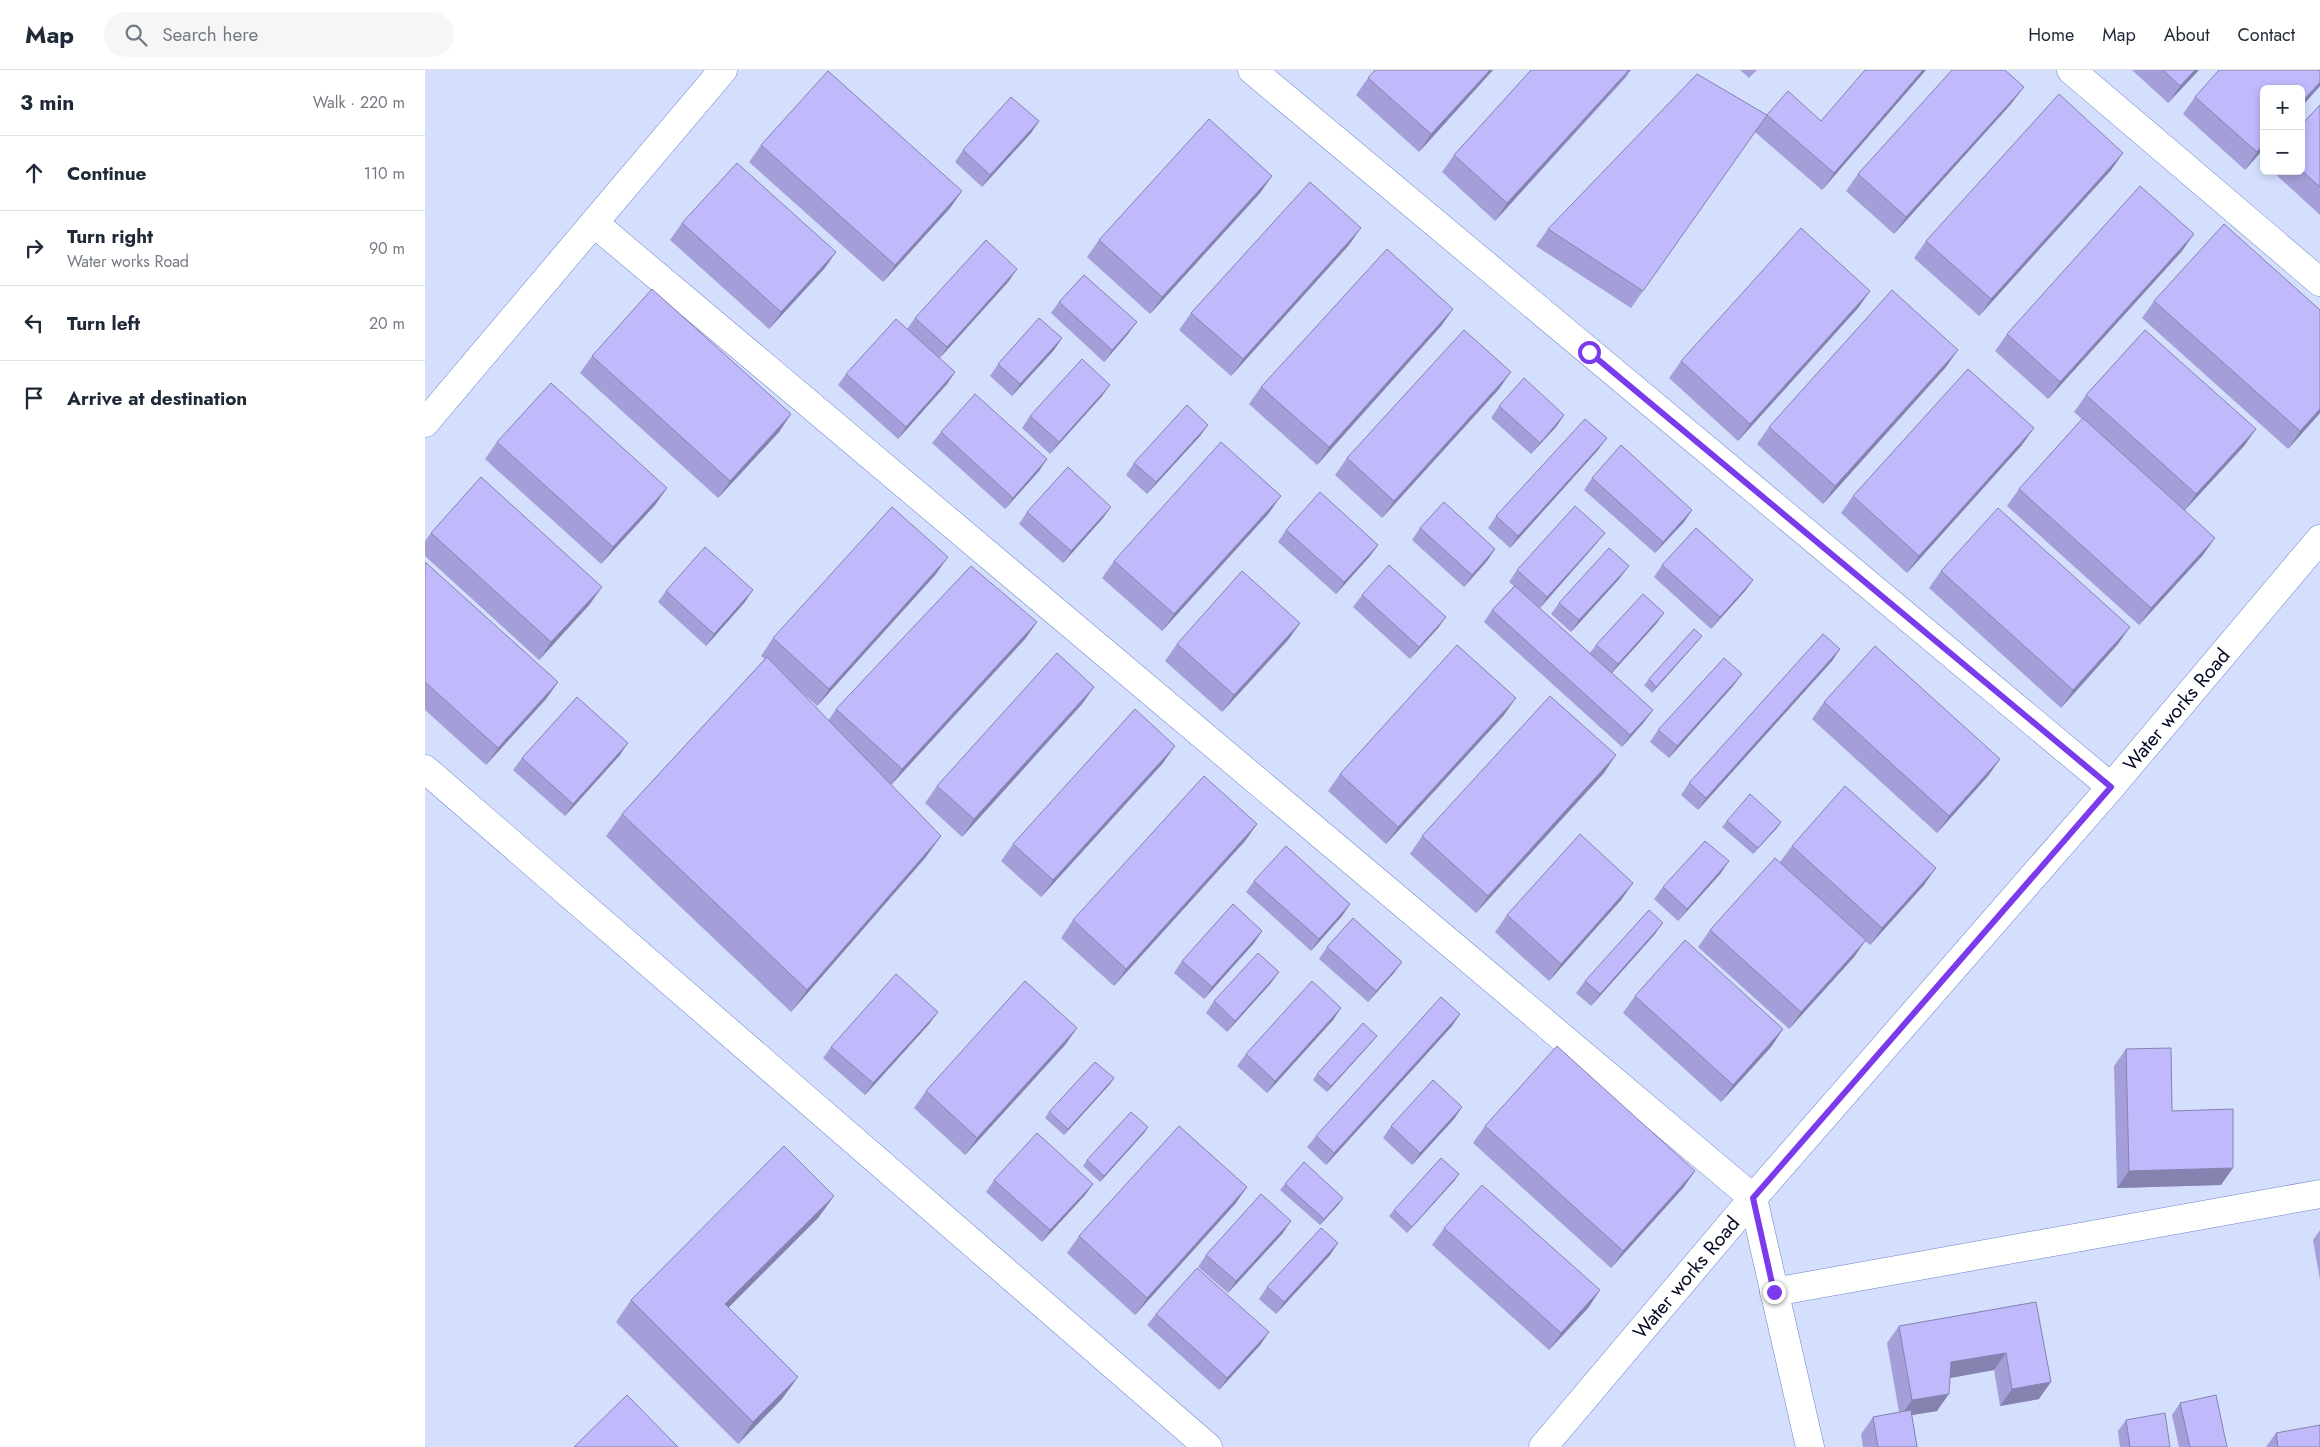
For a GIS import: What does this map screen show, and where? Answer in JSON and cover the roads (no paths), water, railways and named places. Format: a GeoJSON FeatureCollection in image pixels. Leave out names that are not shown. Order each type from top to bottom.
{"type":"FeatureCollection","features":[{"type":"Feature","properties":{"kind":"street"},"geometry":{"type":"LineString","coordinates":[[425,423],[723,70]]}},
{"type":"Feature","properties":{"kind":"street"},"geometry":{"type":"LineString","coordinates":[[1252,70],[2111,787]]}},
{"type":"Feature","properties":{"kind":"street"},"geometry":{"type":"LineString","coordinates":[[2071,70],[2320,282]]}},
{"type":"Feature","properties":{"kind":"street"},"geometry":{"type":"LineString","coordinates":[[594,223],[1753,1198],[1810,1447]]}},
{"type":"Feature","properties":{"kind":"street","name":"Water works Road"},"geometry":{"type":"LineString","coordinates":[[1543,1447],[1753,1198],[2111,787],[2320,539]]}},
{"type":"Feature","properties":{"kind":"street"},"geometry":{"type":"LineString","coordinates":[[425,769],[1208,1447]]}},
{"type":"Feature","properties":{"kind":"street"},"geometry":{"type":"LineString","coordinates":[[1774,1292],[2320,1194]]}}]}
